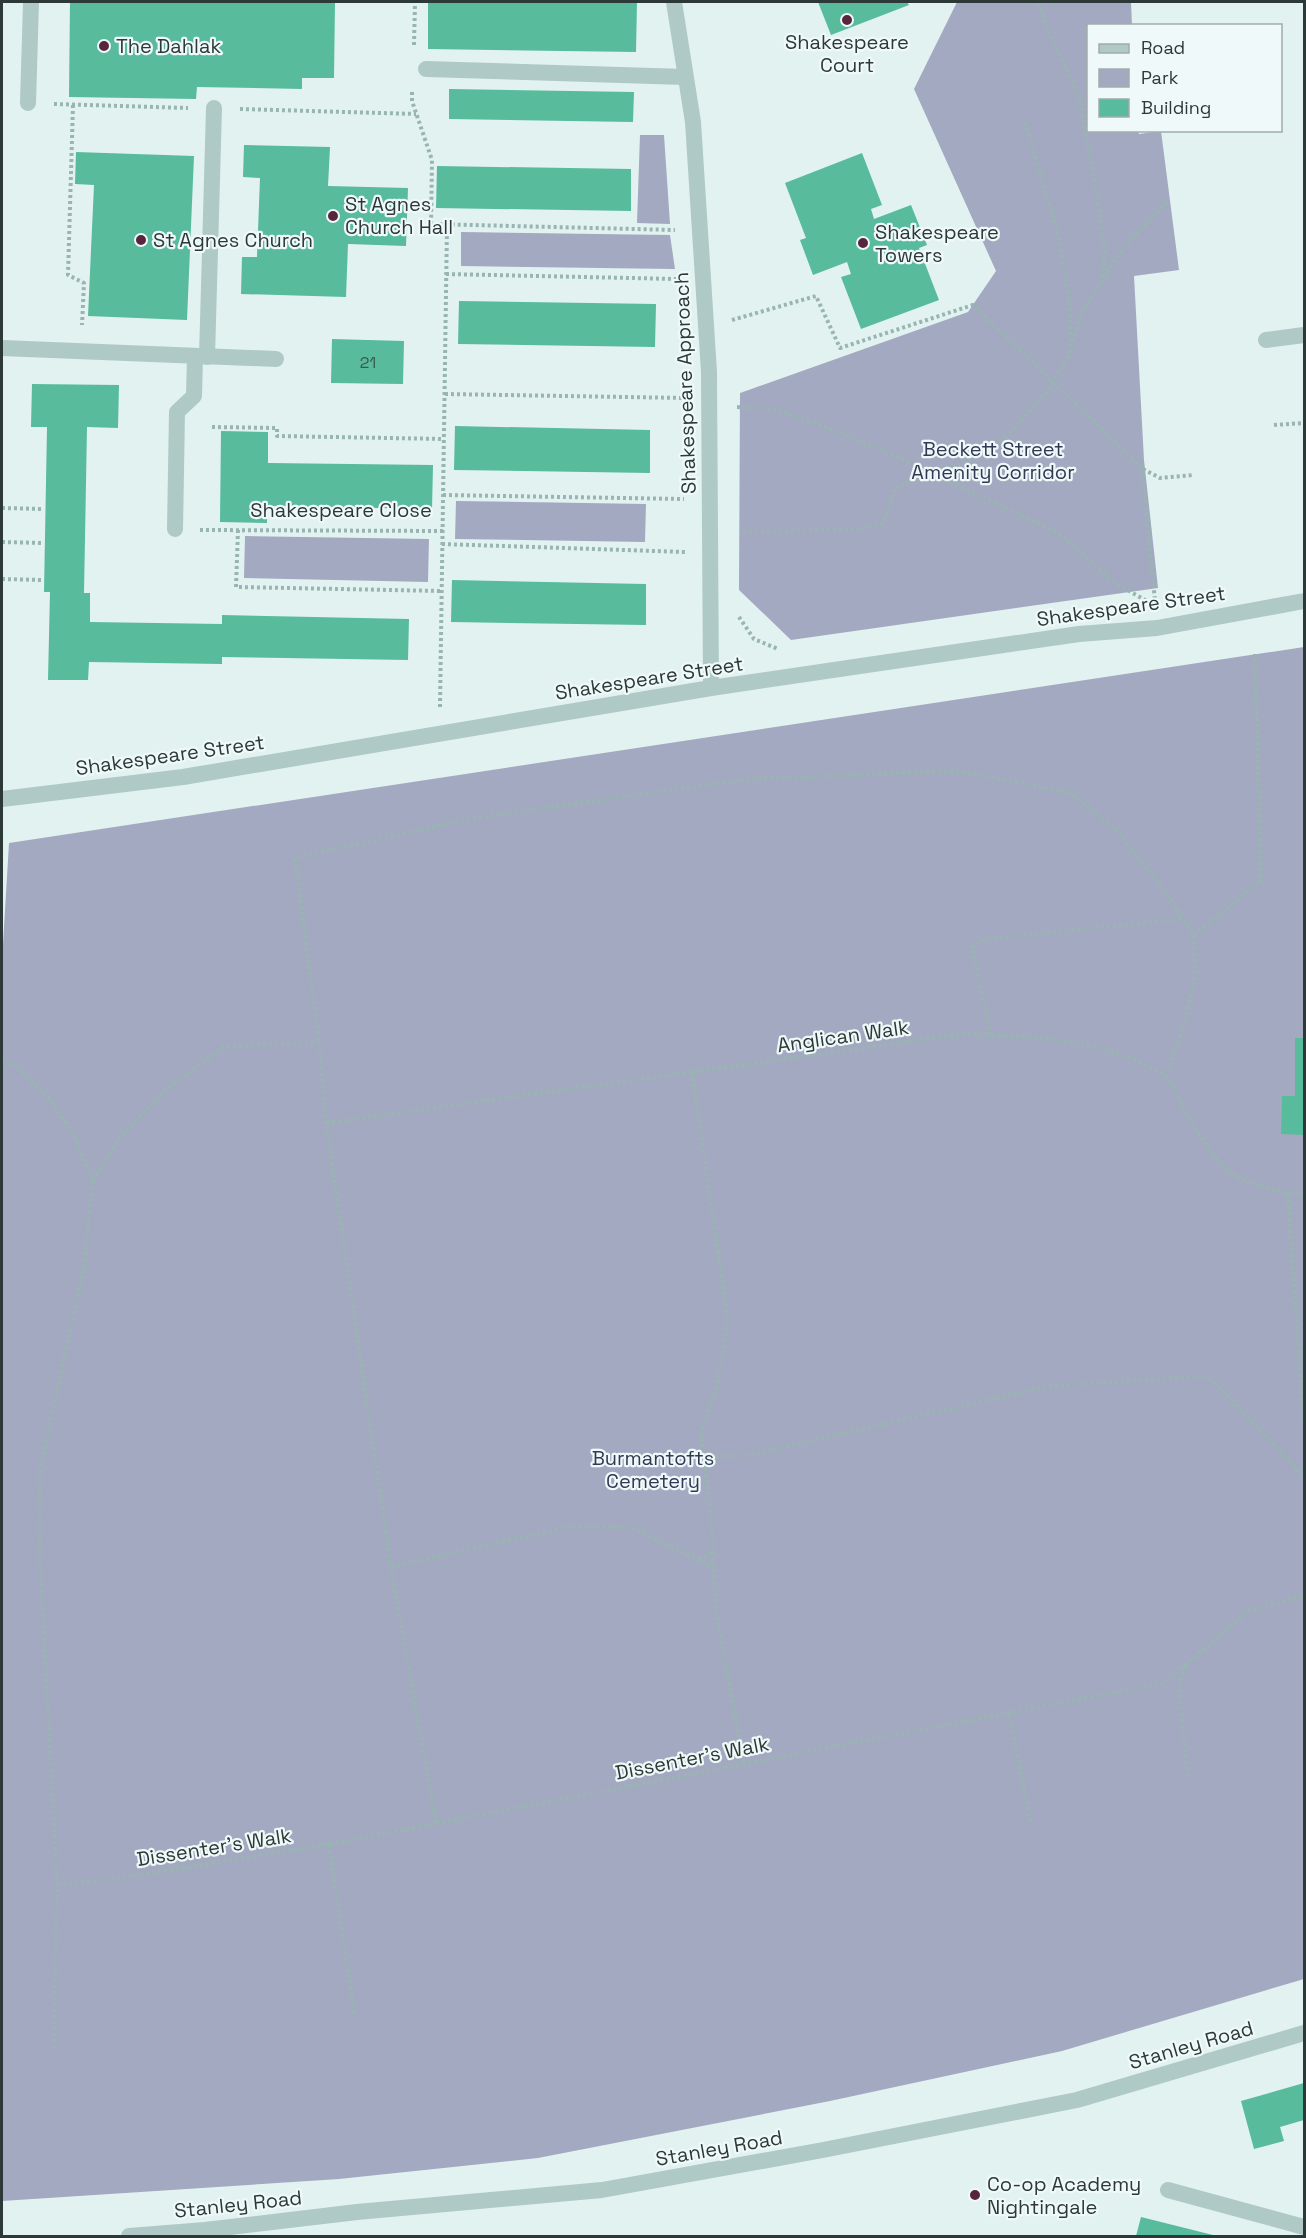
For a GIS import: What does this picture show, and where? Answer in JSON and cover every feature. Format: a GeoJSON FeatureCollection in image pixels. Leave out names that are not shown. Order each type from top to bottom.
{"type":"FeatureCollection","features":[{"type":"Feature","properties":{"kind":"street"},"geometry":{"type":"LineString","coordinates":[[28,103],[31,2]]}},
{"type":"Feature","properties":{"kind":"street","name":"Shakespeare Approach"},"geometry":{"type":"LineString","coordinates":[[674,2],[693,122],[709,372],[711,688]]}},
{"type":"Feature","properties":{"kind":"street"},"geometry":{"type":"LineString","coordinates":[[426,69],[685,77]]}},
{"type":"Feature","properties":{"kind":"street"},"geometry":{"type":"LineString","coordinates":[[175,529],[177,412],[194,396],[201,357],[214,108]]}},
{"type":"Feature","properties":{"kind":"street"},"geometry":{"type":"LineString","coordinates":[[1266,340],[1305,335]]}},
{"type":"Feature","properties":{"kind":"street"},"geometry":{"type":"LineString","coordinates":[[2,348],[276,359]]}},
{"type":"Feature","properties":{"kind":"street","name":"Shakespeare Street"},"geometry":{"type":"LineString","coordinates":[[2,799],[183,777],[711,688],[1078,633],[1157,628],[1305,602]]}},
{"type":"Feature","properties":{"kind":"street","name":"Stanley Road"},"geometry":{"type":"LineString","coordinates":[[129,2236],[205,2233],[357,2212],[602,2190],[1077,2100],[1305,2033]]}},
{"type":"Feature","properties":{"kind":"street"},"geometry":{"type":"LineString","coordinates":[[1167,2190],[1305,2227]]}},
{"type":"Feature","properties":{"kind":"path"},"geometry":{"type":"LineString","coordinates":[[414,46],[415,2]]}},
{"type":"Feature","properties":{"kind":"path"},"geometry":{"type":"LineString","coordinates":[[1039,2],[1046,24],[1079,97],[1105,252],[1102,282]]}},
{"type":"Feature","properties":{"kind":"path"},"geometry":{"type":"LineString","coordinates":[[412,90],[412,101],[432,160],[431,224],[682,230]]}},
{"type":"Feature","properties":{"kind":"path"},"geometry":{"type":"LineString","coordinates":[[73,105],[68,275],[84,283],[80,352]]}},
{"type":"Feature","properties":{"kind":"path"},"geometry":{"type":"LineString","coordinates":[[1025,122],[1058,234],[1069,297],[1071,345]]}},
{"type":"Feature","properties":{"kind":"path"},"geometry":{"type":"LineString","coordinates":[[743,532],[859,529],[883,524],[895,487],[978,457],[1008,434],[1044,396],[1068,358],[1083,309],[1117,256],[1167,201]]}},
{"type":"Feature","properties":{"kind":"path"},"geometry":{"type":"LineString","coordinates":[[440,734],[447,225]]}},
{"type":"Feature","properties":{"kind":"path","name":"Shakespeare Approach"},"geometry":{"type":"LineString","coordinates":[[446,274],[684,280]]}},
{"type":"Feature","properties":{"kind":"path"},"geometry":{"type":"LineString","coordinates":[[726,321],[816,296],[840,348],[973,304],[1142,468],[1160,478],[1192,475]]}},
{"type":"Feature","properties":{"kind":"path","name":"Shakespeare Approach"},"geometry":{"type":"LineString","coordinates":[[445,394],[693,398]]}},
{"type":"Feature","properties":{"kind":"path"},"geometry":{"type":"LineString","coordinates":[[736,419],[736,407],[776,409],[836,431],[933,474],[1058,533],[1113,582],[1156,606],[1142,468]]}},
{"type":"Feature","properties":{"kind":"path"},"geometry":{"type":"LineString","coordinates":[[1274,425],[1305,423]]}},
{"type":"Feature","properties":{"kind":"path"},"geometry":{"type":"LineString","coordinates":[[212,427],[277,428],[277,436],[444,438]]}},
{"type":"Feature","properties":{"kind":"path","name":"Shakespeare Approach"},"geometry":{"type":"LineString","coordinates":[[443,495],[691,499]]}},
{"type":"Feature","properties":{"kind":"path"},"geometry":{"type":"LineString","coordinates":[[2,508],[43,509]]}},
{"type":"Feature","properties":{"kind":"path","name":"Shakespeare Close"},"geometry":{"type":"LineString","coordinates":[[175,529],[443,531]]}},
{"type":"Feature","properties":{"kind":"path","name":"Shakespeare Close"},"geometry":{"type":"LineString","coordinates":[[238,530],[236,587],[442,591]]}},
{"type":"Feature","properties":{"kind":"path"},"geometry":{"type":"LineString","coordinates":[[2,542],[42,543]]}},
{"type":"Feature","properties":{"kind":"path"},"geometry":{"type":"LineString","coordinates":[[442,544],[686,552]]}},
{"type":"Feature","properties":{"kind":"path"},"geometry":{"type":"LineString","coordinates":[[2,579],[42,580]]}},
{"type":"Feature","properties":{"kind":"path"},"geometry":{"type":"LineString","coordinates":[[736,613],[754,639],[780,650]]}},
{"type":"Feature","properties":{"kind":"path"},"geometry":{"type":"LineString","coordinates":[[1194,935],[1261,881],[1255,654]]}},
{"type":"Feature","properties":{"kind":"path"},"geometry":{"type":"LineString","coordinates":[[436,1823],[392,1567],[326,1123],[319,1041],[295,858],[473,818],[750,779],[958,771],[1071,793],[1115,828],[1167,894],[1194,935],[1195,979],[1183,1029],[1166,1077],[1191,1122],[1228,1171],[1262,1186],[1288,1194],[1305,1195]]}},
{"type":"Feature","properties":{"kind":"path"},"geometry":{"type":"LineString","coordinates":[[991,1035],[972,947],[985,939],[1184,919]]}},
{"type":"Feature","properties":{"kind":"path","name":"Anglican Walk"},"geometry":{"type":"LineString","coordinates":[[326,1123],[963,1034],[1039,1037],[1120,1053],[1166,1077]]}},
{"type":"Feature","properties":{"kind":"path"},"geometry":{"type":"LineString","coordinates":[[54,2048],[57,1884],[40,1557],[40,1470],[84,1267],[93,1181],[122,1135],[167,1089],[223,1047],[319,1041]]}},
{"type":"Feature","properties":{"kind":"path"},"geometry":{"type":"LineString","coordinates":[[2,1058],[20,1070],[50,1099],[74,1136],[93,1181]]}},
{"type":"Feature","properties":{"kind":"path"},"geometry":{"type":"LineString","coordinates":[[692,1072],[728,1320],[718,1379],[701,1436],[711,1515],[716,1610],[744,1764]]}},
{"type":"Feature","properties":{"kind":"path"},"geometry":{"type":"LineString","coordinates":[[1288,1194],[1305,1426]]}},
{"type":"Feature","properties":{"kind":"path"},"geometry":{"type":"LineString","coordinates":[[703,1456],[745,1456],[1048,1386],[1208,1376],[1305,1477]]}},
{"type":"Feature","properties":{"kind":"path"},"geometry":{"type":"LineString","coordinates":[[392,1567],[573,1526],[633,1528],[713,1567]]}},
{"type":"Feature","properties":{"kind":"path"},"geometry":{"type":"LineString","coordinates":[[699,1560],[713,1552]]}},
{"type":"Feature","properties":{"kind":"path","name":"Dissenter's Walk"},"geometry":{"type":"LineString","coordinates":[[57,1884],[115,1879],[329,1844],[1164,1683],[1250,1610],[1305,1596]]}},
{"type":"Feature","properties":{"kind":"path"},"geometry":{"type":"LineString","coordinates":[[1185,1665],[1179,1690],[1188,1778]]}},
{"type":"Feature","properties":{"kind":"path"},"geometry":{"type":"LineString","coordinates":[[1009,1713],[1031,1824]]}},
{"type":"Feature","properties":{"kind":"path"},"geometry":{"type":"LineString","coordinates":[[329,1844],[355,2018]]}},
{"type":"Feature","properties":{"kind":"green space","name":"Beckett Street Amenity Corridor"},"geometry":{"type":"Polygon","coordinates":[[[957,2],[1131,2],[1132,24],[1087,24],[1087,132],[1138,132],[1139,134],[1161,132],[1179,270],[1134,276],[1144,460],[1158,588],[791,640],[739,590],[740,393],[968,312],[996,271],[914,89],[957,2]]]}},
{"type":"Feature","properties":{"kind":"green space"},"geometry":{"type":"Polygon","coordinates":[[[640,135],[664,135],[670,224],[637,223],[640,135]]]}},
{"type":"Feature","properties":{"kind":"green space"},"geometry":{"type":"Polygon","coordinates":[[[461,232],[670,235],[675,269],[461,266],[461,232]]]}},
{"type":"Feature","properties":{"kind":"green space"},"geometry":{"type":"Polygon","coordinates":[[[456,501],[646,504],[645,542],[455,539],[456,501]]]}},
{"type":"Feature","properties":{"kind":"green space"},"geometry":{"type":"Polygon","coordinates":[[[245,536],[429,539],[428,582],[244,578],[245,536]]]}},
{"type":"Feature","properties":{"kind":"green space","name":"Burmantofts Cemetery"},"geometry":{"type":"Polygon","coordinates":[[[1304,647],[1304,1979],[1062,2051],[830,2101],[538,2158],[339,2179],[2,2201],[2,961],[9,843],[1304,647]]]}},
{"type":"Feature","properties":{"kind":"building"},"geometry":{"type":"Polygon","coordinates":[[[70,2],[335,2],[334,78],[302,78],[302,89],[197,87],[196,99],[69,97],[70,2]]]}},
{"type":"Feature","properties":{"kind":"building"},"geometry":{"type":"Polygon","coordinates":[[[428,2],[637,2],[636,52],[428,49],[428,2]]]}},
{"type":"Feature","properties":{"kind":"building","name":"Shakespeare Court"},"geometry":{"type":"Polygon","coordinates":[[[818,2],[907,2],[909,5],[831,35],[818,2]]]}},
{"type":"Feature","properties":{"kind":"building"},"geometry":{"type":"Polygon","coordinates":[[[449,89],[634,92],[633,122],[449,119],[449,89]]]}},
{"type":"Feature","properties":{"kind":"building","name":"St Agnes Church Hall"},"geometry":{"type":"Polygon","coordinates":[[[244,145],[330,147],[328,186],[408,188],[406,246],[348,244],[346,297],[241,294],[242,257],[257,257],[260,178],[243,177],[244,145]]]}},
{"type":"Feature","properties":{"kind":"building","name":"St Agnes Church"},"geometry":{"type":"Polygon","coordinates":[[[76,152],[194,156],[187,320],[88,316],[94,185],[75,184],[76,152]]]}},
{"type":"Feature","properties":{"kind":"building","name":"Shakespeare Towers"},"geometry":{"type":"Polygon","coordinates":[[[862,153],[882,205],[871,209],[874,219],[911,205],[927,245],[919,248],[939,300],[861,329],[841,277],[851,274],[847,262],[813,275],[800,240],[806,238],[785,183],[862,153]]]}},
{"type":"Feature","properties":{"kind":"building"},"geometry":{"type":"Polygon","coordinates":[[[437,166],[631,169],[631,211],[436,208],[437,166]]]}},
{"type":"Feature","properties":{"kind":"building"},"geometry":{"type":"Polygon","coordinates":[[[459,301],[656,304],[655,347],[458,344],[459,301]]]}},
{"type":"Feature","properties":{"kind":"building"},"geometry":{"type":"Polygon","coordinates":[[[332,339],[404,341],[403,384],[331,383],[332,339]]]}},
{"type":"Feature","properties":{"kind":"building"},"geometry":{"type":"Polygon","coordinates":[[[32,384],[119,385],[118,428],[87,427],[84,593],[90,593],[90,622],[222,624],[222,615],[409,619],[408,660],[222,657],[222,664],[89,662],[88,680],[48,680],[50,592],[44,592],[47,427],[31,427],[32,384]]]}},
{"type":"Feature","properties":{"kind":"building"},"geometry":{"type":"Polygon","coordinates":[[[455,426],[650,430],[650,473],[454,470],[455,426]]]}},
{"type":"Feature","properties":{"kind":"building"},"geometry":{"type":"Polygon","coordinates":[[[221,431],[268,432],[268,463],[433,465],[432,509],[267,506],[267,523],[220,522],[221,431]]]}},
{"type":"Feature","properties":{"kind":"building"},"geometry":{"type":"Polygon","coordinates":[[[452,580],[646,584],[646,625],[451,622],[452,580]]]}},
{"type":"Feature","properties":{"kind":"building"},"geometry":{"type":"Polygon","coordinates":[[[1295,1038],[1304,1038],[1304,1135],[1281,1134],[1282,1096],[1295,1096],[1295,1038]]]}},
{"type":"Feature","properties":{"kind":"building"},"geometry":{"type":"Polygon","coordinates":[[[1304,2083],[1304,2120],[1280,2127],[1284,2141],[1254,2149],[1241,2101],[1304,2083]]]}},
{"type":"Feature","properties":{"kind":"building"},"geometry":{"type":"Polygon","coordinates":[[[1141,2217],[1217,2236],[1136,2236],[1141,2217]]]}},
{"type":"Feature","properties":{"kind":"place","name":"Shakespeare Court"},"geometry":{"type":"Point","coordinates":[847,20]}},
{"type":"Feature","properties":{"kind":"place","name":"The Dahlak"},"geometry":{"type":"Point","coordinates":[104,46]}},
{"type":"Feature","properties":{"kind":"place","name":"St Agnes Church Hall"},"geometry":{"type":"Point","coordinates":[333,216]}},
{"type":"Feature","properties":{"kind":"place","name":"St Agnes Church"},"geometry":{"type":"Point","coordinates":[141,240]}},
{"type":"Feature","properties":{"kind":"place","name":"Shakespeare Towers"},"geometry":{"type":"Point","coordinates":[863,243]}},
{"type":"Feature","properties":{"kind":"place","name":"Co-op Academy Nightingale"},"geometry":{"type":"Point","coordinates":[975,2195]}}]}
